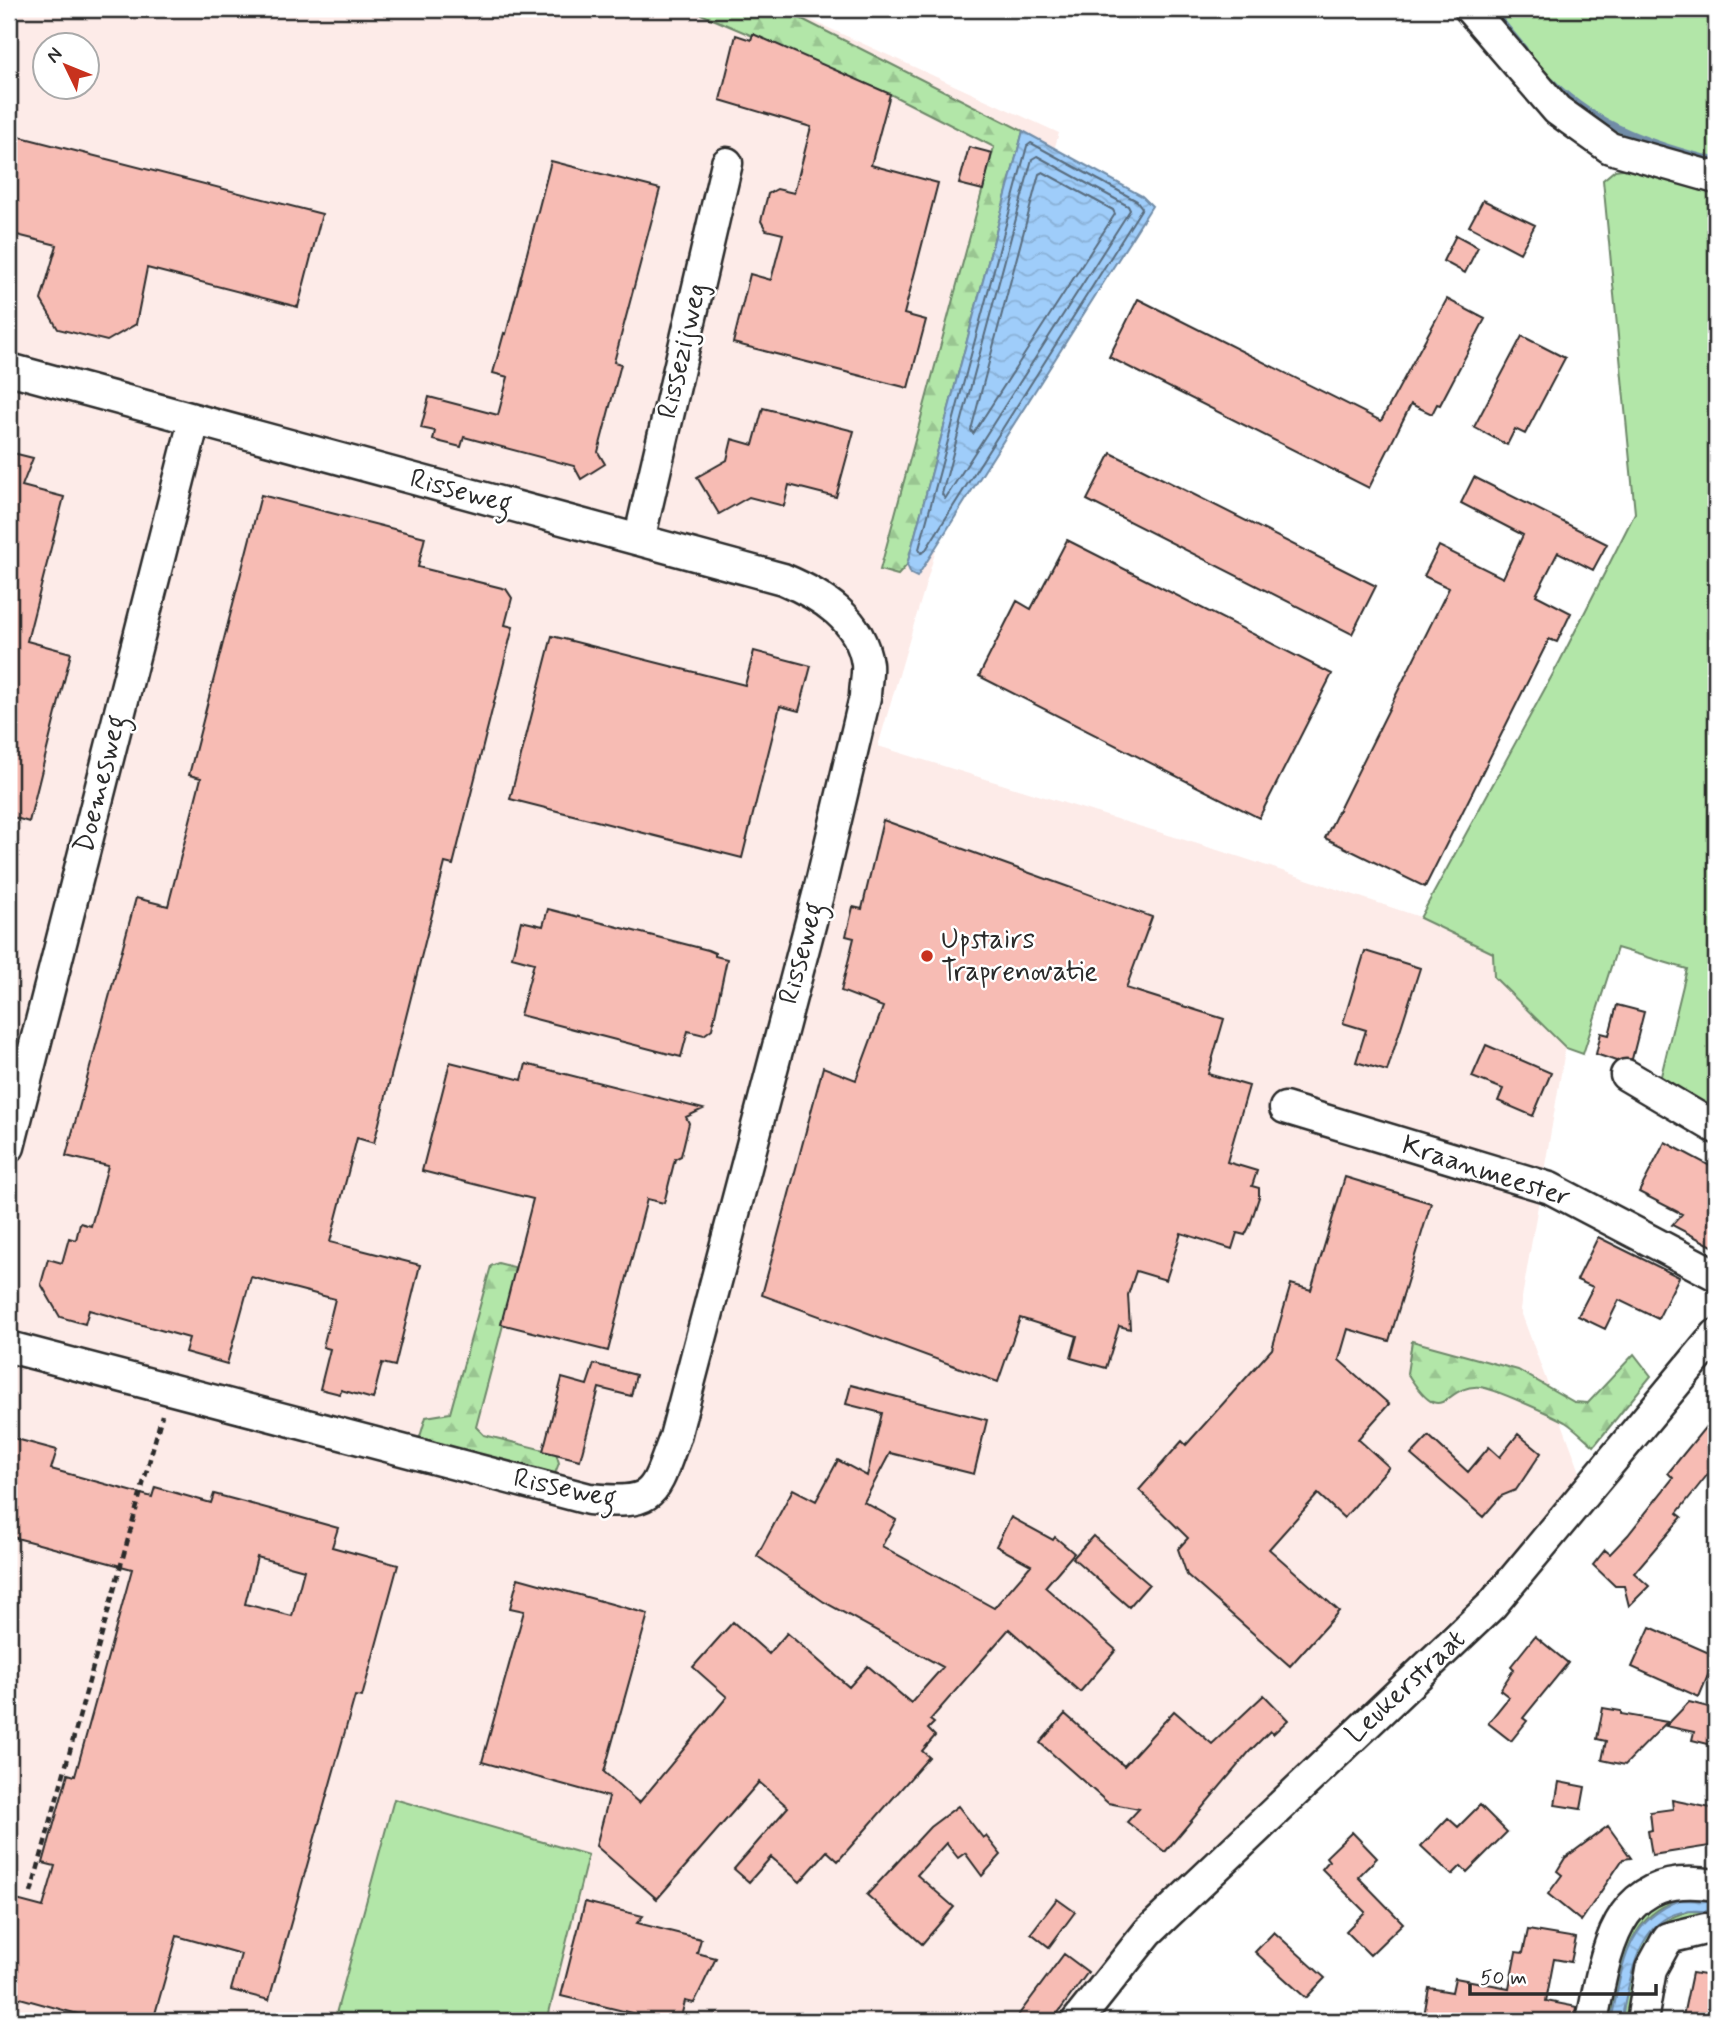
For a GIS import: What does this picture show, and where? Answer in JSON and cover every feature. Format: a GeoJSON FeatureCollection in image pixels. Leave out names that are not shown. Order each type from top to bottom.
{"type":"FeatureCollection","features":[{"type":"Feature","properties":{"kind":"street"},"geometry":{"type":"LineString","coordinates":[[1470,9],[1557,110],[1610,148],[1716,178]]}},
{"type":"Feature","properties":{"kind":"street","name":"Rissezijweg"},"geometry":{"type":"LineString","coordinates":[[639,540],[727,163]]}},
{"type":"Feature","properties":{"kind":"street","name":"Risseweg"},"geometry":{"type":"LineString","coordinates":[[9,369],[783,579],[819,594],[852,625],[867,664],[864,697],[819,891],[675,1437],[656,1487],[631,1503],[589,1499],[170,1387],[9,1347]]}},
{"type":"Feature","properties":{"kind":"street","name":"Doemesweg"},"geometry":{"type":"LineString","coordinates":[[9,1147],[194,421]]}},
{"type":"Feature","properties":{"kind":"street"},"geometry":{"type":"LineString","coordinates":[[1626,1075],[1716,1128]]}},
{"type":"Feature","properties":{"kind":"street","name":"Kraanmeester"},"geometry":{"type":"LineString","coordinates":[[1285,1108],[1550,1188],[1716,1275]]}},
{"type":"Feature","properties":{"kind":"street","name":"Leukerstraat"},"geometry":{"type":"LineString","coordinates":[[1077,2021],[1148,1932],[1492,1605],[1716,1335]]}},
{"type":"Feature","properties":{"kind":"street"},"geometry":{"type":"LineString","coordinates":[[1591,2021],[1607,1946],[1623,1915],[1644,1897],[1667,1884],[1693,1881],[1716,1885]]}},
{"type":"Feature","properties":{"kind":"street"},"geometry":{"type":"LineString","coordinates":[[1642,2021],[1651,1969],[1668,1938],[1705,1929],[1716,1931]]}},
{"type":"Feature","properties":{"kind":"path"},"geometry":{"type":"LineString","coordinates":[[31,1894],[170,1387]]}},
{"type":"Feature","properties":{"kind":"shaded area"},"geometry":{"type":"Polygon","coordinates":[[[9,9],[787,9],[1059,133],[878,746],[1240,857],[1579,970],[1520,1309],[1587,1491],[1178,1915],[1089,2021],[9,2021],[9,9]]]}},
{"type":"Feature","properties":{"kind":"green space"},"geometry":{"type":"Polygon","coordinates":[[[689,9],[774,9],[802,19],[1023,131],[907,565],[898,575],[880,570],[994,147],[890,94],[689,9]]]}},
{"type":"Feature","properties":{"kind":"green space"},"geometry":{"type":"Polygon","coordinates":[[[1487,9],[1716,9],[1716,164],[1635,140],[1577,112],[1543,79],[1487,9]]]}},
{"type":"Feature","properties":{"kind":"green space"},"geometry":{"type":"Polygon","coordinates":[[[1636,167],[1716,193],[1716,843],[1711,863],[1716,865],[1716,1114],[1660,1080],[1687,969],[1617,948],[1583,1054],[1566,1048],[1494,977],[1493,953],[1420,918],[1560,661],[1635,513],[1603,180],[1615,170],[1636,167]]]}},
{"type":"Feature","properties":{"kind":"green space"},"geometry":{"type":"Polygon","coordinates":[[[498,1263],[514,1267],[516,1276],[476,1427],[484,1435],[556,1453],[559,1463],[554,1476],[419,1440],[426,1417],[450,1413],[491,1266],[498,1263]]]}},
{"type":"Feature","properties":{"kind":"green space"},"geometry":{"type":"Polygon","coordinates":[[[1412,1341],[1518,1370],[1574,1402],[1588,1403],[1634,1354],[1651,1376],[1594,1446],[1565,1422],[1522,1402],[1480,1387],[1468,1388],[1437,1403],[1429,1400],[1407,1373],[1412,1341]]]}},
{"type":"Feature","properties":{"kind":"green space"},"geometry":{"type":"Polygon","coordinates":[[[394,1799],[588,1855],[547,2021],[334,2021],[394,1799]]]}},
{"type":"Feature","properties":{"kind":"green space"},"geometry":{"type":"Polygon","coordinates":[[[1716,1891],[1716,1901],[1678,1901],[1660,1908],[1647,1919],[1628,1949],[1611,2021],[1601,2021],[1622,1931],[1659,1896],[1716,1891]]]}},
{"type":"Feature","properties":{"kind":"green space"},"geometry":{"type":"Polygon","coordinates":[[[1690,1911],[1716,1913],[1716,1923],[1678,1921],[1630,2021],[1621,2021],[1632,1968],[1645,1939],[1656,1927],[1690,1911]]]}},
{"type":"Feature","properties":{"kind":"water"},"geometry":{"type":"Polygon","coordinates":[[[1023,131],[1142,196],[1152,206],[917,577],[911,574],[907,565],[1023,131]]]}},
{"type":"Feature","properties":{"kind":"water"},"geometry":{"type":"Polygon","coordinates":[[[1680,1900],[1716,1901],[1716,1913],[1691,1911],[1671,1916],[1656,1926],[1644,1941],[1636,1959],[1621,2021],[1611,2021],[1623,1965],[1636,1934],[1661,1910],[1680,1900]]]}},
{"type":"Feature","properties":{"kind":"building"},"geometry":{"type":"Polygon","coordinates":[[[753,34],[890,94],[871,165],[938,183],[904,314],[926,320],[908,388],[733,343],[750,274],[771,280],[783,234],[766,230],[761,221],[768,194],[777,189],[794,193],[811,127],[720,100],[736,35],[751,40],[753,34]]]}},
{"type":"Feature","properties":{"kind":"building"},"geometry":{"type":"Polygon","coordinates":[[[9,134],[322,214],[298,307],[147,268],[136,324],[107,341],[58,329],[41,300],[57,245],[9,233],[9,134]]]}},
{"type":"Feature","properties":{"kind":"building"},"geometry":{"type":"Polygon","coordinates":[[[969,147],[992,153],[983,190],[959,184],[969,147]]]}},
{"type":"Feature","properties":{"kind":"building"},"geometry":{"type":"Polygon","coordinates":[[[551,161],[660,189],[614,362],[621,364],[598,452],[605,464],[581,479],[574,466],[464,437],[461,447],[433,440],[435,431],[421,428],[429,397],[498,415],[508,377],[493,373],[504,333],[506,334],[551,161]]]}},
{"type":"Feature","properties":{"kind":"building"},"geometry":{"type":"Polygon","coordinates":[[[1483,200],[1535,225],[1520,253],[1469,226],[1483,200]]]}},
{"type":"Feature","properties":{"kind":"building"},"geometry":{"type":"Polygon","coordinates":[[[1456,235],[1478,247],[1465,273],[1443,261],[1456,235]]]}},
{"type":"Feature","properties":{"kind":"building"},"geometry":{"type":"Polygon","coordinates":[[[1138,299],[1381,421],[1447,299],[1485,319],[1440,405],[1437,404],[1432,414],[1411,404],[1369,488],[1109,357],[1138,299]]]}},
{"type":"Feature","properties":{"kind":"building"},"geometry":{"type":"Polygon","coordinates":[[[1522,336],[1565,358],[1525,434],[1515,429],[1507,445],[1474,427],[1522,336]]]}},
{"type":"Feature","properties":{"kind":"building"},"geometry":{"type":"Polygon","coordinates":[[[763,408],[854,431],[836,497],[789,485],[784,506],[749,497],[719,514],[697,477],[727,460],[732,439],[753,445],[763,408]]]}},
{"type":"Feature","properties":{"kind":"building"},"geometry":{"type":"Polygon","coordinates":[[[9,452],[33,458],[22,486],[64,497],[27,641],[71,653],[29,822],[9,816],[9,452]]]}},
{"type":"Feature","properties":{"kind":"building"},"geometry":{"type":"Polygon","coordinates":[[[1111,453],[1376,586],[1352,634],[1087,500],[1111,453]]]}},
{"type":"Feature","properties":{"kind":"building"},"geometry":{"type":"Polygon","coordinates":[[[1474,477],[1607,544],[1593,570],[1558,552],[1536,595],[1571,613],[1557,642],[1549,639],[1425,887],[1325,838],[1449,588],[1424,576],[1439,546],[1503,578],[1523,535],[1461,503],[1474,477]]]}},
{"type":"Feature","properties":{"kind":"building"},"geometry":{"type":"Polygon","coordinates":[[[261,495],[425,537],[418,567],[506,589],[512,598],[505,625],[513,627],[453,865],[445,863],[374,1143],[357,1138],[330,1242],[420,1265],[395,1366],[382,1363],[373,1399],[341,1390],[340,1394],[320,1389],[330,1349],[323,1347],[335,1299],[251,1277],[227,1364],[185,1352],[189,1338],[89,1310],[85,1324],[60,1317],[41,1284],[48,1259],[62,1263],[69,1238],[76,1240],[80,1223],[91,1226],[108,1166],[66,1156],[136,898],[168,906],[201,778],[189,775],[261,495]]]}},
{"type":"Feature","properties":{"kind":"building"},"geometry":{"type":"Polygon","coordinates":[[[1067,540],[1332,674],[1259,818],[979,676],[1017,601],[1031,609],[1067,540]]]}},
{"type":"Feature","properties":{"kind":"building"},"geometry":{"type":"Polygon","coordinates":[[[552,636],[745,685],[754,651],[811,666],[799,711],[780,706],[742,858],[510,799],[552,636]]]}},
{"type":"Feature","properties":{"kind":"building"},"geometry":{"type":"Polygon","coordinates":[[[883,820],[1152,917],[1126,988],[1224,1019],[1208,1074],[1249,1086],[1227,1162],[1257,1171],[1252,1186],[1259,1188],[1259,1197],[1250,1225],[1245,1235],[1237,1233],[1232,1249],[1181,1233],[1166,1280],[1136,1271],[1128,1295],[1130,1329],[1119,1326],[1106,1368],[1071,1358],[1077,1336],[1020,1318],[998,1382],[762,1295],[823,1067],[856,1080],[883,1007],[841,991],[854,938],[846,936],[853,907],[862,909],[883,820]]]}},
{"type":"Feature","properties":{"kind":"building"},"geometry":{"type":"Polygon","coordinates":[[[548,909],[708,950],[715,953],[715,956],[727,959],[712,1029],[704,1035],[688,1031],[681,1057],[520,1015],[534,963],[512,957],[521,921],[543,926],[548,909]]]}},
{"type":"Feature","properties":{"kind":"building"},"geometry":{"type":"Polygon","coordinates":[[[1365,951],[1420,968],[1387,1071],[1356,1062],[1366,1030],[1343,1023],[1365,951]]]}},
{"type":"Feature","properties":{"kind":"building"},"geometry":{"type":"Polygon","coordinates":[[[1617,1005],[1644,1012],[1632,1059],[1616,1061],[1596,1054],[1601,1033],[1609,1035],[1617,1005]]]}},
{"type":"Feature","properties":{"kind":"building"},"geometry":{"type":"Polygon","coordinates":[[[1486,1045],[1551,1073],[1533,1116],[1498,1101],[1503,1089],[1472,1077],[1486,1045]]]}},
{"type":"Feature","properties":{"kind":"building"},"geometry":{"type":"Polygon","coordinates":[[[450,1062],[522,1080],[526,1064],[703,1109],[686,1117],[689,1123],[681,1156],[675,1159],[664,1203],[647,1199],[608,1351],[501,1324],[533,1199],[422,1171],[450,1062]]]}},
{"type":"Feature","properties":{"kind":"building"},"geometry":{"type":"Polygon","coordinates":[[[1665,1142],[1716,1169],[1716,1248],[1672,1225],[1682,1214],[1639,1192],[1665,1142]]]}},
{"type":"Feature","properties":{"kind":"building"},"geometry":{"type":"Polygon","coordinates":[[[1345,1177],[1431,1203],[1389,1341],[1348,1329],[1339,1360],[1389,1404],[1358,1439],[1389,1467],[1344,1518],[1318,1494],[1269,1549],[1339,1611],[1290,1666],[1187,1575],[1178,1549],[1188,1538],[1139,1490],[1182,1441],[1186,1445],[1272,1349],[1291,1284],[1311,1290],[1345,1177]]]}},
{"type":"Feature","properties":{"kind":"building"},"geometry":{"type":"Polygon","coordinates":[[[1598,1237],[1679,1277],[1658,1319],[1619,1300],[1605,1329],[1578,1316],[1593,1287],[1577,1280],[1598,1237]]]}},
{"type":"Feature","properties":{"kind":"building"},"geometry":{"type":"Polygon","coordinates":[[[594,1364],[636,1375],[631,1396],[599,1388],[580,1460],[543,1451],[562,1378],[587,1385],[594,1364]]]}},
{"type":"Feature","properties":{"kind":"building"},"geometry":{"type":"Polygon","coordinates":[[[851,1385],[987,1420],[974,1474],[890,1453],[864,1502],[896,1520],[882,1546],[994,1608],[1031,1565],[996,1546],[1011,1517],[1053,1540],[1055,1537],[1074,1553],[1045,1587],[1116,1650],[1080,1692],[1009,1629],[930,1720],[934,1723],[928,1729],[935,1736],[922,1751],[929,1757],[838,1861],[827,1851],[800,1882],[771,1857],[749,1882],[734,1869],[788,1807],[759,1782],[657,1899],[596,1846],[609,1797],[482,1762],[524,1611],[510,1608],[518,1578],[648,1614],[604,1772],[639,1803],[727,1697],[693,1667],[733,1622],[769,1654],[787,1633],[849,1687],[868,1666],[911,1703],[943,1667],[824,1602],[757,1556],[793,1489],[816,1501],[838,1460],[867,1476],[882,1413],[846,1404],[851,1385]]]}},
{"type":"Feature","properties":{"kind":"building"},"geometry":{"type":"Polygon","coordinates":[[[1716,1414],[1716,1464],[1677,1513],[1682,1517],[1634,1573],[1649,1586],[1629,1606],[1624,1586],[1615,1586],[1593,1565],[1605,1550],[1610,1554],[1628,1535],[1673,1478],[1668,1473],[1716,1414]]]}},
{"type":"Feature","properties":{"kind":"building"},"geometry":{"type":"Polygon","coordinates":[[[1518,1434],[1541,1453],[1516,1490],[1501,1496],[1483,1517],[1411,1455],[1429,1436],[1468,1472],[1489,1447],[1500,1457],[1518,1434]]]}},
{"type":"Feature","properties":{"kind":"building"},"geometry":{"type":"Polygon","coordinates":[[[9,1437],[57,1450],[51,1469],[152,1497],[155,1487],[211,1503],[214,1494],[270,1509],[338,1528],[332,1547],[398,1565],[362,1697],[355,1696],[269,2000],[231,1990],[241,1954],[177,1936],[153,2021],[103,2021],[9,1995],[9,1898],[43,1907],[55,1866],[43,1863],[68,1774],[75,1776],[132,1569],[9,1536],[13,1518],[9,1516],[9,1437]],[[257,1557],[245,1604],[292,1616],[304,1570],[257,1557]]]}},
{"type":"Feature","properties":{"kind":"building"},"geometry":{"type":"Polygon","coordinates":[[[1093,1536],[1149,1584],[1129,1607],[1073,1558],[1093,1536]]]}},
{"type":"Feature","properties":{"kind":"building"},"geometry":{"type":"Polygon","coordinates":[[[1650,1627],[1716,1656],[1699,1697],[1632,1667],[1650,1627]]]}},
{"type":"Feature","properties":{"kind":"building"},"geometry":{"type":"Polygon","coordinates":[[[1535,1636],[1568,1663],[1523,1718],[1527,1721],[1511,1741],[1488,1723],[1509,1697],[1500,1690],[1514,1669],[1511,1666],[1535,1636]]]}},
{"type":"Feature","properties":{"kind":"building"},"geometry":{"type":"Polygon","coordinates":[[[1264,1695],[1288,1720],[1273,1734],[1270,1731],[1249,1752],[1165,1852],[1127,1822],[1139,1809],[1108,1803],[1040,1743],[1065,1714],[1124,1766],[1174,1711],[1212,1744],[1264,1695]]]}},
{"type":"Feature","properties":{"kind":"building"},"geometry":{"type":"Polygon","coordinates":[[[1689,1702],[1716,1709],[1716,1746],[1692,1740],[1694,1732],[1666,1726],[1689,1702]]]}},
{"type":"Feature","properties":{"kind":"building"},"geometry":{"type":"Polygon","coordinates":[[[1603,1708],[1667,1722],[1625,1765],[1602,1760],[1606,1741],[1597,1739],[1603,1708]]]}},
{"type":"Feature","properties":{"kind":"building"},"geometry":{"type":"Polygon","coordinates":[[[1559,1782],[1585,1787],[1581,1809],[1555,1805],[1559,1782]]]}},
{"type":"Feature","properties":{"kind":"building"},"geometry":{"type":"Polygon","coordinates":[[[1672,1800],[1716,1809],[1716,1845],[1652,1855],[1648,1831],[1652,1830],[1650,1812],[1673,1809],[1672,1800]]]}},
{"type":"Feature","properties":{"kind":"building"},"geometry":{"type":"Polygon","coordinates":[[[1480,1805],[1507,1832],[1467,1872],[1461,1866],[1452,1875],[1421,1846],[1448,1818],[1458,1827],[1480,1805]]]}},
{"type":"Feature","properties":{"kind":"building"},"geometry":{"type":"Polygon","coordinates":[[[958,1806],[983,1838],[986,1836],[1001,1855],[982,1876],[965,1853],[958,1858],[946,1843],[917,1875],[954,1907],[922,1944],[867,1895],[930,1827],[958,1806]]]}},
{"type":"Feature","properties":{"kind":"building"},"geometry":{"type":"Polygon","coordinates":[[[1608,1826],[1631,1858],[1623,1859],[1581,1921],[1548,1894],[1562,1875],[1557,1871],[1565,1858],[1608,1826]]]}},
{"type":"Feature","properties":{"kind":"building"},"geometry":{"type":"Polygon","coordinates":[[[1352,1832],[1377,1858],[1358,1877],[1403,1923],[1370,1955],[1346,1931],[1365,1912],[1322,1869],[1329,1861],[1326,1857],[1352,1832]]]}},
{"type":"Feature","properties":{"kind":"building"},"geometry":{"type":"Polygon","coordinates":[[[1057,1899],[1075,1912],[1049,1947],[1031,1933],[1057,1899]]]}},
{"type":"Feature","properties":{"kind":"building"},"geometry":{"type":"Polygon","coordinates":[[[585,1902],[643,1916],[637,1923],[701,1939],[697,1953],[716,1958],[694,2003],[685,2001],[680,2021],[665,2021],[561,1996],[585,1902]]]}},
{"type":"Feature","properties":{"kind":"building"},"geometry":{"type":"Polygon","coordinates":[[[1528,1930],[1576,1938],[1571,1962],[1554,1959],[1546,2001],[1577,2007],[1575,2021],[1423,2021],[1429,1988],[1452,1992],[1455,1978],[1509,1988],[1516,1952],[1523,1953],[1528,1930]]]}},
{"type":"Feature","properties":{"kind":"building"},"geometry":{"type":"Polygon","coordinates":[[[1274,1932],[1325,1978],[1306,1998],[1255,1952],[1274,1932]]]}},
{"type":"Feature","properties":{"kind":"building"},"geometry":{"type":"Polygon","coordinates":[[[1064,1954],[1088,1972],[1052,2021],[1014,2021],[1064,1954]]]}},
{"type":"Feature","properties":{"kind":"building"},"geometry":{"type":"Polygon","coordinates":[[[1692,1973],[1716,1977],[1716,2021],[1682,2021],[1692,1973]]]}},
{"type":"Feature","properties":{"kind":"waterway"},"geometry":{"type":"LineString","coordinates":[[1491,9],[1524,49]]}},
{"type":"Feature","properties":{"kind":"waterway"},"geometry":{"type":"LineString","coordinates":[[1552,82],[1588,111],[1628,133],[1671,149],[1716,161]]}},
{"type":"Feature","properties":{"kind":"place","name":"Upstairs Traprenovatie"},"geometry":{"type":"Point","coordinates":[927,956]}}]}
